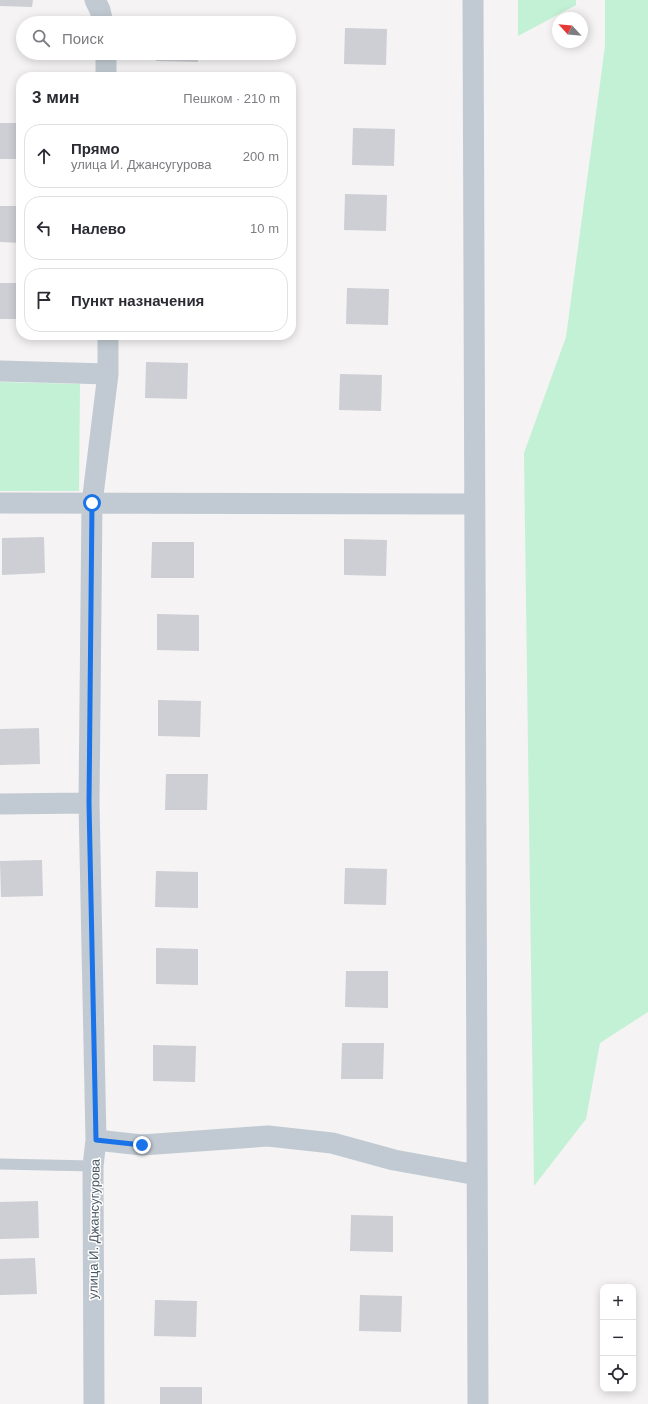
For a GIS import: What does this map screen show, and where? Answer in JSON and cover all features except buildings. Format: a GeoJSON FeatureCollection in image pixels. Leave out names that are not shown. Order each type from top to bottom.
{"type":"FeatureCollection","features":[{"type":"Feature","properties":{"kind":"street"},"geometry":{"type":"LineString","coordinates":[[95,0],[101,16]]}},
{"type":"Feature","properties":{"kind":"street"},"geometry":{"type":"LineString","coordinates":[[473,0],[478,1404]]}},
{"type":"Feature","properties":{"kind":"street"},"geometry":{"type":"LineString","coordinates":[[106,60],[106,72]]}},
{"type":"Feature","properties":{"kind":"street","name":"улица И. Джансугурова"},"geometry":{"type":"LineString","coordinates":[[94,1404],[93,1166],[96,1140],[89,803],[92,503],[108,374],[108,340]]}},
{"type":"Feature","properties":{"kind":"street"},"geometry":{"type":"LineString","coordinates":[[0,371],[108,374]]}},
{"type":"Feature","properties":{"kind":"street"},"geometry":{"type":"LineString","coordinates":[[0,503],[474,504]]}},
{"type":"Feature","properties":{"kind":"street"},"geometry":{"type":"LineString","coordinates":[[0,804],[89,803]]}},
{"type":"Feature","properties":{"kind":"street"},"geometry":{"type":"LineString","coordinates":[[96,1140],[142,1145],[268,1136],[332,1143],[394,1160],[477,1175]]}},
{"type":"Feature","properties":{"kind":"lane"},"geometry":{"type":"LineString","coordinates":[[0,1164],[93,1166]]}},
{"type":"Feature","properties":{"kind":"green space"},"geometry":{"type":"Polygon","coordinates":[[[518,0],[576,0],[576,5],[563,12],[552,12],[552,18],[518,36],[518,0]]]}},
{"type":"Feature","properties":{"kind":"green space"},"geometry":{"type":"Polygon","coordinates":[[[605,0],[648,0],[648,1012],[600,1043],[586,1119],[534,1186],[524,453],[566,337],[605,46],[605,0]]]}},
{"type":"Feature","properties":{"kind":"green space"},"geometry":{"type":"Polygon","coordinates":[[[0,382],[80,384],[79,491],[0,491],[0,382]]]}},
{"type":"Feature","properties":{"kind":"route"},"geometry":{"type":"LineString","coordinates":[[92,503],[89,803],[96,1140],[142,1145]]}}]}
